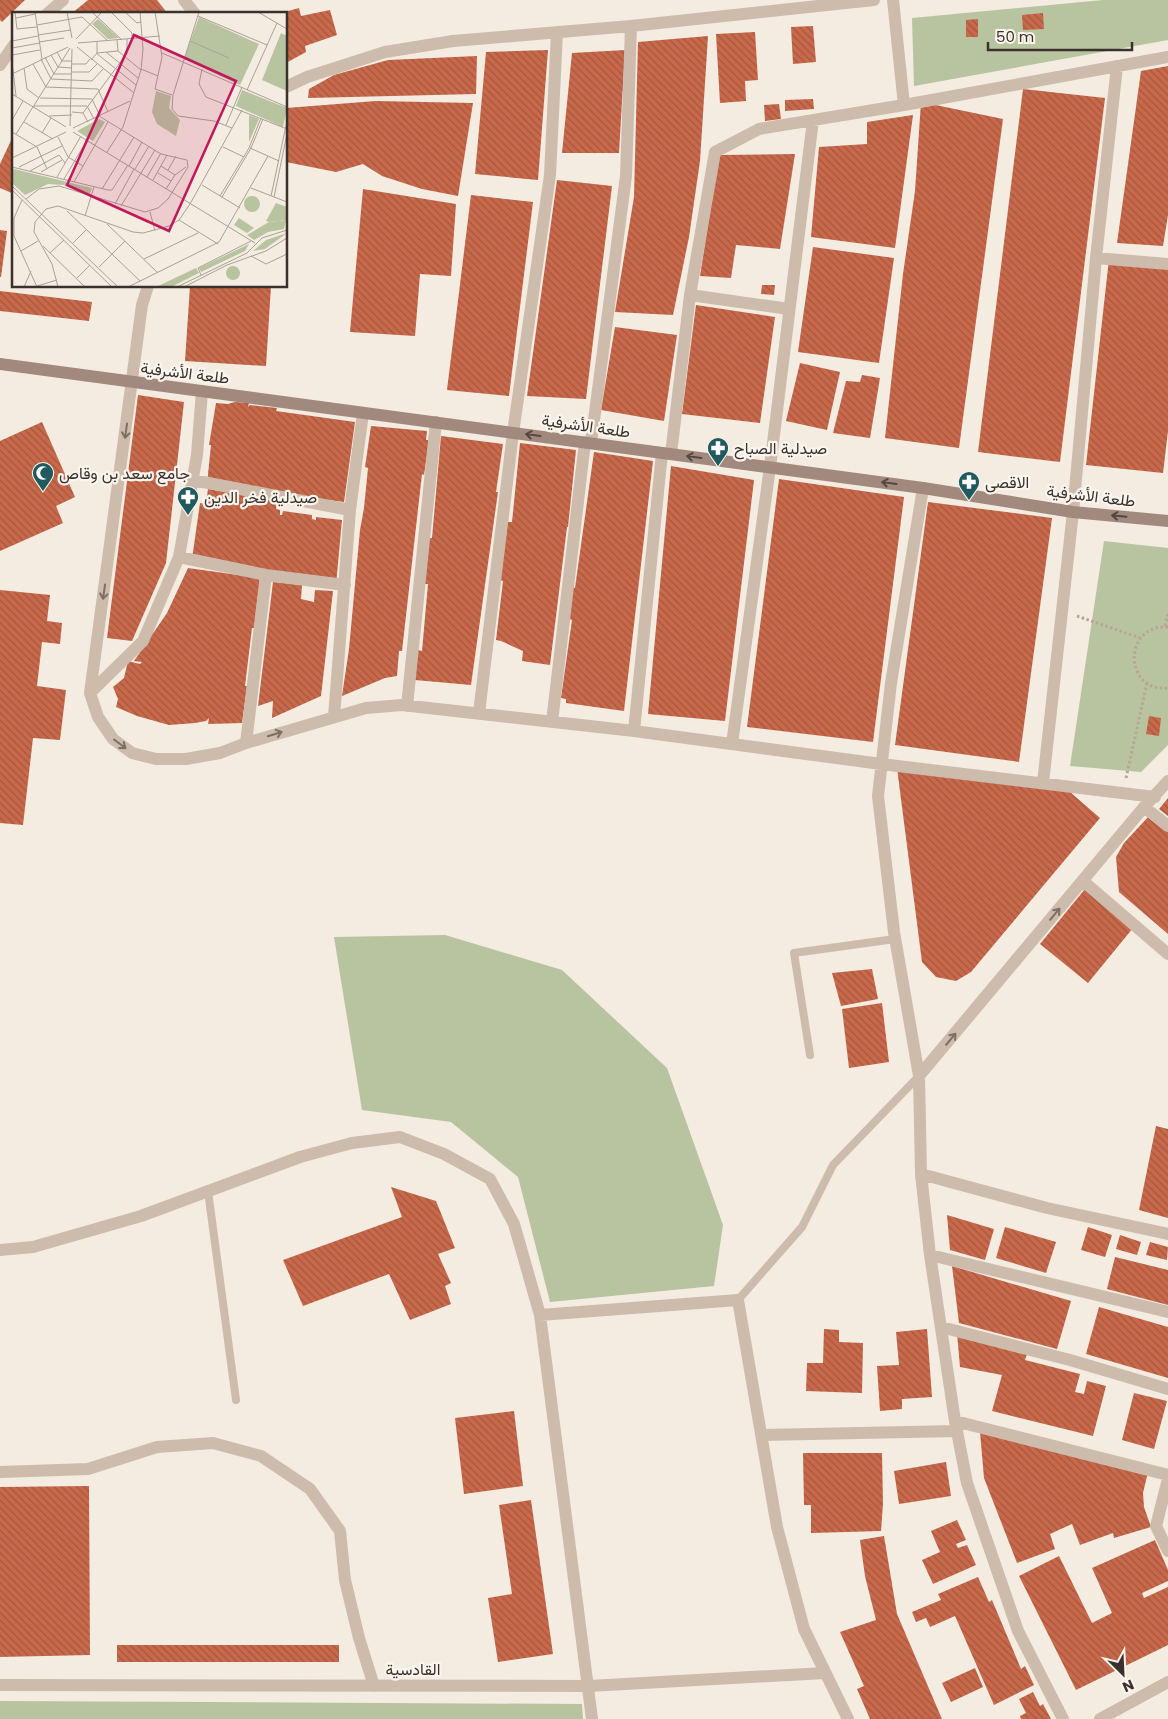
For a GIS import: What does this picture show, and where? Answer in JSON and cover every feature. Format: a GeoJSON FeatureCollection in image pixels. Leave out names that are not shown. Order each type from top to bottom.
{"type":"FeatureCollection","features":[{"type":"Feature","properties":{"kind":"main road","name":"طلعة الأشرفية"},"geometry":{"type":"LineString","coordinates":[[0,364],[923,488],[1073,512],[1168,521]]}},
{"type":"Feature","properties":{"kind":"street"},"geometry":{"type":"LineString","coordinates":[[50,12],[63,0]]}},
{"type":"Feature","properties":{"kind":"street"},"geometry":{"type":"LineString","coordinates":[[184,0],[193,12]]}},
{"type":"Feature","properties":{"kind":"street"},"geometry":{"type":"LineString","coordinates":[[288,86],[306,78],[385,52],[453,41],[631,26],[874,0]]}},
{"type":"Feature","properties":{"kind":"street"},"geometry":{"type":"LineString","coordinates":[[893,0],[904,105]]}},
{"type":"Feature","properties":{"kind":"street"},"geometry":{"type":"LineString","coordinates":[[552,722],[588,443],[626,176],[631,26]]}},
{"type":"Feature","properties":{"kind":"street"},"geometry":{"type":"LineString","coordinates":[[479,714],[513,433],[550,176],[557,32]]}},
{"type":"Feature","properties":{"kind":"street"},"geometry":{"type":"LineString","coordinates":[[0,65],[12,48]]}},
{"type":"Feature","properties":{"kind":"street"},"geometry":{"type":"LineString","coordinates":[[634,731],[667,454],[690,295],[715,152],[759,129],[904,105],[1168,57]]}},
{"type":"Feature","properties":{"kind":"street"},"geometry":{"type":"LineString","coordinates":[[1043,783],[1073,512],[1096,258],[1117,66]]}},
{"type":"Feature","properties":{"kind":"street"},"geometry":{"type":"LineString","coordinates":[[732,744],[770,468],[813,120]]}},
{"type":"Feature","properties":{"kind":"street"},"geometry":{"type":"LineString","coordinates":[[1096,258],[1168,264]]}},
{"type":"Feature","properties":{"kind":"street"},"geometry":{"type":"LineString","coordinates":[[147,288],[142,305],[90,693],[98,717],[113,739],[132,753],[156,759],[186,759],[220,753],[246,743],[366,708],[408,706],[634,731],[881,764],[1155,797]]}},
{"type":"Feature","properties":{"kind":"street"},"geometry":{"type":"LineString","coordinates":[[690,295],[790,309]]}},
{"type":"Feature","properties":{"kind":"street"},"geometry":{"type":"LineString","coordinates":[[90,693],[143,641],[179,558],[193,480],[202,391]]}},
{"type":"Feature","properties":{"kind":"street"},"geometry":{"type":"LineString","coordinates":[[334,717],[350,510],[363,413]]}},
{"type":"Feature","properties":{"kind":"street"},"geometry":{"type":"LineString","coordinates":[[408,706],[436,422]]}},
{"type":"Feature","properties":{"kind":"street"},"geometry":{"type":"LineString","coordinates":[[193,480],[350,510]]}},
{"type":"Feature","properties":{"kind":"street"},"geometry":{"type":"LineString","coordinates":[[923,488],[891,683],[878,796],[895,939],[919,1076],[921,1174],[930,1255],[956,1426],[967,1482],[1018,1631],[1063,1719]]}},
{"type":"Feature","properties":{"kind":"street"},"geometry":{"type":"LineString","coordinates":[[1168,516],[1168,521]]}},
{"type":"Feature","properties":{"kind":"street"},"geometry":{"type":"LineString","coordinates":[[179,558],[266,575],[345,585]]}},
{"type":"Feature","properties":{"kind":"street"},"geometry":{"type":"LineString","coordinates":[[246,743],[266,575]]}},
{"type":"Feature","properties":{"kind":"street"},"geometry":{"type":"LineString","coordinates":[[919,1076],[1144,807],[1168,781]]}},
{"type":"Feature","properties":{"kind":"street"},"geometry":{"type":"LineString","coordinates":[[1144,807],[1168,826]]}},
{"type":"Feature","properties":{"kind":"street"},"geometry":{"type":"LineString","coordinates":[[1083,881],[1168,954]]}},
{"type":"Feature","properties":{"kind":"street"},"geometry":{"type":"LineString","coordinates":[[0,1250],[33,1247],[141,1216],[300,1157],[352,1144],[400,1137],[444,1154],[490,1179],[514,1224],[540,1315],[592,1719]]}},
{"type":"Feature","properties":{"kind":"street"},"geometry":{"type":"LineString","coordinates":[[921,1174],[1047,1208],[1168,1234]]}},
{"type":"Feature","properties":{"kind":"street"},"geometry":{"type":"LineString","coordinates":[[930,1255],[1168,1312]]}},
{"type":"Feature","properties":{"kind":"street"},"geometry":{"type":"LineString","coordinates":[[540,1315],[738,1300],[777,1527],[801,1620],[848,1719]]}},
{"type":"Feature","properties":{"kind":"street"},"geometry":{"type":"LineString","coordinates":[[941,1327],[1070,1360],[1168,1389]]}},
{"type":"Feature","properties":{"kind":"street"},"geometry":{"type":"LineString","coordinates":[[761,1435],[956,1426],[1168,1475]]}},
{"type":"Feature","properties":{"kind":"street"},"geometry":{"type":"LineString","coordinates":[[0,1472],[88,1470],[157,1447],[213,1443],[261,1456],[310,1489],[340,1530],[345,1580],[359,1638],[374,1686]]}},
{"type":"Feature","properties":{"kind":"street"},"geometry":{"type":"LineString","coordinates":[[1168,1480],[1156,1526],[1168,1551]]}},
{"type":"Feature","properties":{"kind":"street","name":"القادسية"},"geometry":{"type":"LineString","coordinates":[[0,1685],[589,1686],[825,1673]]}},
{"type":"Feature","properties":{"kind":"street"},"geometry":{"type":"LineString","coordinates":[[1100,1719],[1167,1684]]}},
{"type":"Feature","properties":{"kind":"lane"},"geometry":{"type":"LineString","coordinates":[[810,1055],[794,953],[895,939]]}},
{"type":"Feature","properties":{"kind":"lane"},"geometry":{"type":"LineString","coordinates":[[738,1300],[802,1227],[833,1166],[919,1076]]}},
{"type":"Feature","properties":{"kind":"lane"},"geometry":{"type":"LineString","coordinates":[[208,1191],[236,1400]]}},
{"type":"Feature","properties":{"kind":"path"},"geometry":{"type":"LineString","coordinates":[[1062,611],[1140,638]]}},
{"type":"Feature","properties":{"kind":"path"},"geometry":{"type":"LineString","coordinates":[[1168,614],[1167,627],[1156,628],[1140,638],[1136,647],[1134,662],[1140,676],[1147,683],[1156,687],[1168,688]]}},
{"type":"Feature","properties":{"kind":"path"},"geometry":{"type":"LineString","coordinates":[[1125,794],[1126,772],[1147,683]]}},
{"type":"Feature","properties":{"kind":"green space"},"geometry":{"type":"Polygon","coordinates":[[[1103,0],[1168,0],[1168,40],[914,86],[912,18],[1103,0]]]}},
{"type":"Feature","properties":{"kind":"green space"},"geometry":{"type":"Polygon","coordinates":[[[1104,541],[1168,548],[1168,745],[1141,772],[1070,766],[1104,541]]]}},
{"type":"Feature","properties":{"kind":"green space"},"geometry":{"type":"Polygon","coordinates":[[[445,935],[562,970],[667,1068],[723,1225],[714,1286],[550,1302],[518,1177],[451,1122],[362,1110],[334,937],[445,935]]]}},
{"type":"Feature","properties":{"kind":"green space"},"geometry":{"type":"Polygon","coordinates":[[[0,1701],[582,1704],[583,1719],[0,1719],[0,1701]]]}},
{"type":"Feature","properties":{"kind":"building"},"geometry":{"type":"Polygon","coordinates":[[[0,0],[25,0],[2,22],[0,20],[0,0]]]}},
{"type":"Feature","properties":{"kind":"building"},"geometry":{"type":"Polygon","coordinates":[[[88,0],[157,0],[166,12],[73,12],[88,0]]]}},
{"type":"Feature","properties":{"kind":"building"},"geometry":{"type":"Polygon","coordinates":[[[299,8],[301,16],[330,10],[337,35],[305,46],[306,52],[288,62],[288,12],[285,12],[299,8]]]}},
{"type":"Feature","properties":{"kind":"building"},"geometry":{"type":"Polygon","coordinates":[[[1043,13],[1044,29],[1023,30],[1022,15],[1043,13]]]}},
{"type":"Feature","properties":{"kind":"building"},"geometry":{"type":"Polygon","coordinates":[[[978,19],[978,37],[966,37],[966,20],[978,19]]]}},
{"type":"Feature","properties":{"kind":"building"},"geometry":{"type":"Polygon","coordinates":[[[813,26],[816,62],[793,64],[791,27],[813,26]]]}},
{"type":"Feature","properties":{"kind":"building"},"geometry":{"type":"Polygon","coordinates":[[[755,32],[758,80],[745,81],[746,101],[720,103],[716,34],[755,32]]]}},
{"type":"Feature","properties":{"kind":"building"},"geometry":{"type":"Polygon","coordinates":[[[708,36],[700,161],[689,237],[673,315],[615,312],[634,197],[638,42],[708,36]]]}},
{"type":"Feature","properties":{"kind":"building"},"geometry":{"type":"Polygon","coordinates":[[[548,50],[538,180],[475,174],[486,52],[548,50]]]}},
{"type":"Feature","properties":{"kind":"building"},"geometry":{"type":"Polygon","coordinates":[[[625,50],[619,153],[562,153],[572,53],[625,50]]]}},
{"type":"Feature","properties":{"kind":"building"},"geometry":{"type":"Polygon","coordinates":[[[477,56],[476,94],[308,98],[309,89],[334,75],[388,60],[477,56]]]}},
{"type":"Feature","properties":{"kind":"building"},"geometry":{"type":"Polygon","coordinates":[[[1168,66],[1168,215],[1163,246],[1117,243],[1141,71],[1168,66]]]}},
{"type":"Feature","properties":{"kind":"building"},"geometry":{"type":"Polygon","coordinates":[[[1023,89],[1105,98],[1060,462],[978,452],[1023,89]]]}},
{"type":"Feature","properties":{"kind":"building"},"geometry":{"type":"Polygon","coordinates":[[[813,99],[814,109],[785,111],[785,100],[813,99]]]}},
{"type":"Feature","properties":{"kind":"building"},"geometry":{"type":"Polygon","coordinates":[[[376,101],[473,103],[458,196],[422,189],[382,176],[363,164],[336,172],[288,162],[288,108],[376,101]]]}},
{"type":"Feature","properties":{"kind":"building"},"geometry":{"type":"Polygon","coordinates":[[[921,102],[1003,119],[959,448],[885,438],[903,274],[915,191],[921,102]]]}},
{"type":"Feature","properties":{"kind":"building"},"geometry":{"type":"Polygon","coordinates":[[[779,104],[781,119],[765,121],[764,105],[779,104]]]}},
{"type":"Feature","properties":{"kind":"building"},"geometry":{"type":"Polygon","coordinates":[[[913,115],[895,248],[811,237],[819,147],[867,144],[867,122],[913,115]]]}},
{"type":"Feature","properties":{"kind":"building"},"geometry":{"type":"Polygon","coordinates":[[[12,138],[12,193],[0,188],[0,164],[12,138]]]}},
{"type":"Feature","properties":{"kind":"building"},"geometry":{"type":"Polygon","coordinates":[[[795,154],[780,249],[736,245],[731,278],[700,276],[719,155],[795,154]]]}},
{"type":"Feature","properties":{"kind":"building"},"geometry":{"type":"Polygon","coordinates":[[[557,180],[612,186],[586,399],[527,396],[557,180]]]}},
{"type":"Feature","properties":{"kind":"building"},"geometry":{"type":"Polygon","coordinates":[[[363,189],[456,204],[451,276],[420,274],[415,336],[350,332],[363,189]]]}},
{"type":"Feature","properties":{"kind":"building"},"geometry":{"type":"Polygon","coordinates":[[[471,195],[533,202],[509,396],[447,390],[471,195]]]}},
{"type":"Feature","properties":{"kind":"building"},"geometry":{"type":"Polygon","coordinates":[[[0,230],[7,231],[1,277],[0,277],[0,230]]]}},
{"type":"Feature","properties":{"kind":"building"},"geometry":{"type":"Polygon","coordinates":[[[813,247],[894,258],[879,363],[798,352],[813,247]]]}},
{"type":"Feature","properties":{"kind":"building"},"geometry":{"type":"Polygon","coordinates":[[[1109,259],[1168,266],[1168,431],[1163,473],[1086,465],[1109,259]]]}},
{"type":"Feature","properties":{"kind":"building"},"geometry":{"type":"Polygon","coordinates":[[[762,285],[775,285],[774,295],[761,294],[762,285]]]}},
{"type":"Feature","properties":{"kind":"building"},"geometry":{"type":"Polygon","coordinates":[[[190,288],[271,288],[266,366],[185,361],[190,288]]]}},
{"type":"Feature","properties":{"kind":"building"},"geometry":{"type":"Polygon","coordinates":[[[0,291],[92,302],[89,321],[0,311],[0,291]]]}},
{"type":"Feature","properties":{"kind":"building"},"geometry":{"type":"Polygon","coordinates":[[[696,305],[775,317],[760,423],[682,414],[696,305]]]}},
{"type":"Feature","properties":{"kind":"building"},"geometry":{"type":"Polygon","coordinates":[[[615,327],[677,335],[664,421],[601,410],[615,327]]]}},
{"type":"Feature","properties":{"kind":"building"},"geometry":{"type":"Polygon","coordinates":[[[800,363],[840,372],[827,430],[786,421],[800,363]]]}},
{"type":"Feature","properties":{"kind":"building"},"geometry":{"type":"Polygon","coordinates":[[[862,375],[880,378],[870,438],[833,433],[846,381],[860,382],[862,375]]]}},
{"type":"Feature","properties":{"kind":"building"},"geometry":{"type":"Polygon","coordinates":[[[138,395],[184,402],[166,563],[132,641],[107,638],[138,395]]]}},
{"type":"Feature","properties":{"kind":"building"},"geometry":{"type":"Polygon","coordinates":[[[235,402],[249,403],[248,407],[250,405],[277,408],[276,411],[355,422],[344,502],[207,484],[211,445],[209,445],[216,403],[228,404],[235,402]]]}},
{"type":"Feature","properties":{"kind":"building"},"geometry":{"type":"Polygon","coordinates":[[[42,422],[75,497],[56,506],[63,523],[0,551],[0,441],[42,422]]]}},
{"type":"Feature","properties":{"kind":"building"},"geometry":{"type":"Polygon","coordinates":[[[371,426],[427,431],[426,440],[429,440],[424,475],[422,474],[402,651],[399,651],[397,676],[385,678],[342,696],[349,649],[368,468],[365,467],[371,426]]]}},
{"type":"Feature","properties":{"kind":"building"},"geometry":{"type":"Polygon","coordinates":[[[441,436],[503,444],[471,685],[415,680],[418,650],[422,651],[428,584],[424,584],[428,538],[432,538],[441,436]]]}},
{"type":"Feature","properties":{"kind":"building"},"geometry":{"type":"Polygon","coordinates":[[[520,443],[576,450],[550,665],[522,661],[523,651],[496,640],[503,581],[499,580],[507,522],[512,522],[520,443]]]}},
{"type":"Feature","properties":{"kind":"building"},"geometry":{"type":"Polygon","coordinates":[[[594,452],[653,461],[624,711],[566,703],[566,699],[561,698],[572,620],[569,619],[573,587],[575,588],[594,452]]]}},
{"type":"Feature","properties":{"kind":"building"},"geometry":{"type":"Polygon","coordinates":[[[671,466],[754,480],[725,721],[648,714],[671,466]]]}},
{"type":"Feature","properties":{"kind":"building"},"geometry":{"type":"Polygon","coordinates":[[[779,479],[904,497],[873,742],[747,727],[779,479]]]}},
{"type":"Feature","properties":{"kind":"building"},"geometry":{"type":"Polygon","coordinates":[[[208,489],[250,496],[249,506],[259,504],[266,499],[278,500],[276,509],[280,510],[280,515],[282,515],[283,511],[312,515],[312,519],[316,520],[316,517],[342,520],[336,585],[192,559],[200,503],[206,504],[208,489]]]}},
{"type":"Feature","properties":{"kind":"building"},"geometry":{"type":"Polygon","coordinates":[[[928,502],[1052,518],[1019,762],[895,745],[928,502]]]}},
{"type":"Feature","properties":{"kind":"building"},"geometry":{"type":"Polygon","coordinates":[[[188,568],[260,578],[254,628],[252,628],[242,723],[208,724],[209,718],[206,721],[195,723],[169,725],[137,716],[116,707],[118,699],[113,687],[124,678],[128,661],[140,664],[142,662],[134,661],[167,613],[188,568]]]}},
{"type":"Feature","properties":{"kind":"building"},"geometry":{"type":"Polygon","coordinates":[[[273,582],[302,585],[301,599],[314,602],[315,590],[333,591],[321,696],[272,718],[273,701],[258,706],[273,582]]]}},
{"type":"Feature","properties":{"kind":"building"},"geometry":{"type":"Polygon","coordinates":[[[0,590],[50,595],[47,621],[62,623],[60,644],[42,642],[37,686],[66,690],[60,740],[33,738],[23,825],[0,823],[0,590]]]}},
{"type":"Feature","properties":{"kind":"building"},"geometry":{"type":"Polygon","coordinates":[[[1149,716],[1161,718],[1159,736],[1146,734],[1149,716]]]}},
{"type":"Feature","properties":{"kind":"building"},"geometry":{"type":"Polygon","coordinates":[[[897,768],[1070,792],[1100,818],[971,972],[956,981],[936,977],[922,962],[897,768]]]}},
{"type":"Feature","properties":{"kind":"building"},"geometry":{"type":"Polygon","coordinates":[[[1168,798],[1168,816],[1159,809],[1168,798]]]}},
{"type":"Feature","properties":{"kind":"building"},"geometry":{"type":"Polygon","coordinates":[[[1149,816],[1168,831],[1168,934],[1119,892],[1116,857],[1124,843],[1149,816]]]}},
{"type":"Feature","properties":{"kind":"building"},"geometry":{"type":"Polygon","coordinates":[[[1085,889],[1133,928],[1088,983],[1040,944],[1085,889]]]}},
{"type":"Feature","properties":{"kind":"building"},"geometry":{"type":"Polygon","coordinates":[[[872,969],[878,999],[841,1006],[832,973],[872,969]]]}},
{"type":"Feature","properties":{"kind":"building"},"geometry":{"type":"Polygon","coordinates":[[[882,1003],[889,1062],[849,1068],[842,1009],[882,1003]]]}},
{"type":"Feature","properties":{"kind":"building"},"geometry":{"type":"Polygon","coordinates":[[[1156,1126],[1168,1129],[1168,1218],[1139,1210],[1156,1126]]]}},
{"type":"Feature","properties":{"kind":"building"},"geometry":{"type":"Polygon","coordinates":[[[391,1187],[436,1201],[455,1248],[438,1254],[451,1283],[445,1286],[451,1304],[410,1320],[389,1274],[303,1306],[283,1260],[402,1217],[391,1187]]]}},
{"type":"Feature","properties":{"kind":"building"},"geometry":{"type":"Polygon","coordinates":[[[947,1215],[994,1229],[985,1260],[950,1250],[947,1215]]]}},
{"type":"Feature","properties":{"kind":"building"},"geometry":{"type":"Polygon","coordinates":[[[1005,1227],[1056,1242],[1046,1273],[996,1258],[1005,1227]]]}},
{"type":"Feature","properties":{"kind":"building"},"geometry":{"type":"Polygon","coordinates":[[[1088,1227],[1112,1235],[1105,1257],[1081,1250],[1088,1227]]]}},
{"type":"Feature","properties":{"kind":"building"},"geometry":{"type":"Polygon","coordinates":[[[1120,1235],[1141,1242],[1137,1255],[1116,1249],[1120,1235]]]}},
{"type":"Feature","properties":{"kind":"building"},"geometry":{"type":"Polygon","coordinates":[[[1150,1242],[1168,1247],[1167,1260],[1146,1255],[1150,1242]]]}},
{"type":"Feature","properties":{"kind":"building"},"geometry":{"type":"Polygon","coordinates":[[[1115,1257],[1168,1270],[1168,1305],[1107,1289],[1115,1257]]]}},
{"type":"Feature","properties":{"kind":"building"},"geometry":{"type":"Polygon","coordinates":[[[952,1266],[1071,1301],[1057,1349],[959,1323],[952,1266]]]}},
{"type":"Feature","properties":{"kind":"building"},"geometry":{"type":"Polygon","coordinates":[[[1099,1307],[1168,1327],[1168,1378],[1086,1354],[1099,1307]]]}},
{"type":"Feature","properties":{"kind":"building"},"geometry":{"type":"Polygon","coordinates":[[[824,1329],[839,1330],[839,1342],[863,1343],[862,1393],[806,1391],[807,1363],[823,1363],[824,1329]]]}},
{"type":"Feature","properties":{"kind":"building"},"geometry":{"type":"Polygon","coordinates":[[[927,1329],[932,1397],[902,1399],[902,1409],[880,1411],[877,1366],[899,1365],[896,1332],[927,1329]]]}},
{"type":"Feature","properties":{"kind":"building"},"geometry":{"type":"Polygon","coordinates":[[[957,1333],[1027,1354],[1025,1360],[1080,1374],[1075,1392],[1084,1394],[1087,1381],[1106,1386],[1093,1436],[992,1411],[1002,1375],[960,1367],[957,1333]]]}},
{"type":"Feature","properties":{"kind":"building"},"geometry":{"type":"Polygon","coordinates":[[[1134,1393],[1167,1401],[1154,1449],[1122,1440],[1134,1393]]]}},
{"type":"Feature","properties":{"kind":"building"},"geometry":{"type":"Polygon","coordinates":[[[514,1411],[523,1486],[464,1494],[455,1418],[514,1411]]]}},
{"type":"Feature","properties":{"kind":"building"},"geometry":{"type":"Polygon","coordinates":[[[980,1432],[1148,1472],[1143,1493],[1144,1507],[1151,1527],[1114,1538],[1113,1533],[1080,1545],[1072,1524],[1050,1534],[1055,1549],[1017,1563],[984,1478],[980,1432]]]}},
{"type":"Feature","properties":{"kind":"building"},"geometry":{"type":"Polygon","coordinates":[[[803,1453],[882,1453],[883,1504],[881,1531],[811,1533],[811,1505],[804,1505],[803,1453]]]}},
{"type":"Feature","properties":{"kind":"building"},"geometry":{"type":"Polygon","coordinates":[[[946,1462],[951,1496],[899,1504],[894,1471],[946,1462]]]}},
{"type":"Feature","properties":{"kind":"building"},"geometry":{"type":"Polygon","coordinates":[[[89,1486],[90,1655],[0,1657],[0,1487],[89,1486]]]}},
{"type":"Feature","properties":{"kind":"building"},"geometry":{"type":"Polygon","coordinates":[[[531,1500],[553,1654],[498,1662],[488,1598],[512,1594],[499,1505],[531,1500]]]}},
{"type":"Feature","properties":{"kind":"building"},"geometry":{"type":"Polygon","coordinates":[[[957,1520],[966,1540],[956,1544],[958,1548],[967,1545],[976,1565],[933,1584],[922,1560],[940,1552],[931,1531],[957,1520]]]}},
{"type":"Feature","properties":{"kind":"building"},"geometry":{"type":"Polygon","coordinates":[[[884,1536],[897,1614],[942,1719],[870,1719],[857,1689],[864,1686],[840,1632],[876,1620],[865,1576],[860,1540],[884,1536]]]}},
{"type":"Feature","properties":{"kind":"building"},"geometry":{"type":"Polygon","coordinates":[[[1155,1540],[1168,1570],[1168,1581],[1142,1593],[1144,1598],[1168,1587],[1168,1645],[1076,1690],[1019,1576],[1059,1556],[1092,1623],[1112,1613],[1092,1568],[1155,1540]]]}},
{"type":"Feature","properties":{"kind":"building"},"geometry":{"type":"Polygon","coordinates":[[[978,1577],[989,1602],[992,1600],[1021,1669],[1025,1666],[1034,1685],[994,1705],[955,1616],[930,1627],[926,1618],[916,1622],[912,1612],[941,1600],[938,1594],[978,1577]]]}},
{"type":"Feature","properties":{"kind":"building"},"geometry":{"type":"Polygon","coordinates":[[[117,1645],[339,1645],[339,1662],[117,1662],[117,1645]]]}},
{"type":"Feature","properties":{"kind":"building"},"geometry":{"type":"Polygon","coordinates":[[[975,1668],[983,1687],[951,1702],[942,1683],[975,1668]]]}},
{"type":"Feature","properties":{"kind":"building"},"geometry":{"type":"Polygon","coordinates":[[[1033,1692],[1040,1706],[1043,1704],[1051,1719],[1021,1719],[1020,1716],[1026,1713],[1019,1699],[1033,1692]]]}},
{"type":"Feature","properties":{"kind":"place","name":"صيدلية الصباح"},"geometry":{"type":"Point","coordinates":[718,467]}},
{"type":"Feature","properties":{"kind":"place","name":"جامع سعد بن وقاص"},"geometry":{"type":"Point","coordinates":[43,492]}},
{"type":"Feature","properties":{"kind":"place","name":"الاقصى"},"geometry":{"type":"Point","coordinates":[969,501]}},
{"type":"Feature","properties":{"kind":"place","name":"صيدلية فخر الدين"},"geometry":{"type":"Point","coordinates":[188,516]}}]}
